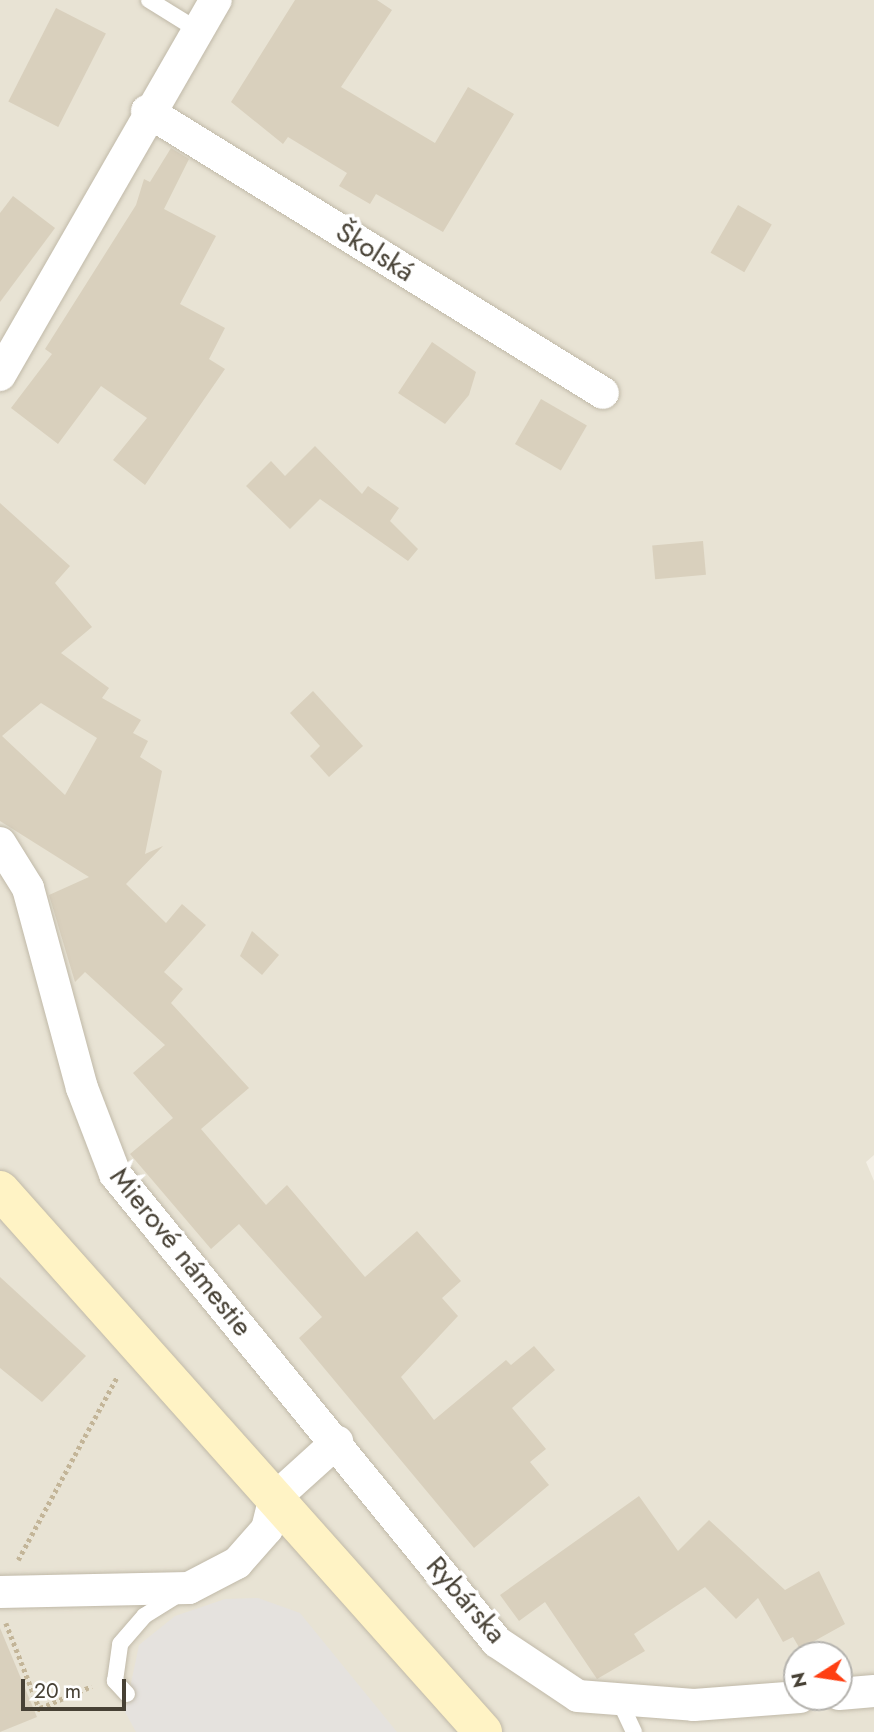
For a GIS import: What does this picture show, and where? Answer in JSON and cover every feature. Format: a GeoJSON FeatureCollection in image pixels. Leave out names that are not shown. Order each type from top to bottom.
{"type":"FeatureCollection","features":[{"type":"Feature","properties":{"kind":"main road"},"geometry":{"type":"LineString","coordinates":[[0,1190],[483,1732]]}},
{"type":"Feature","properties":{"kind":"street"},"geometry":{"type":"LineString","coordinates":[[0,375],[147,111],[216,0]]}},
{"type":"Feature","properties":{"kind":"street","name":"Školská"},"geometry":{"type":"LineString","coordinates":[[147,111],[603,393]]}},
{"type":"Feature","properties":{"kind":"street","name":"Mierové námestie"},"geometry":{"type":"LineString","coordinates":[[0,843],[28,888],[108,1162],[337,1443]]}},
{"type":"Feature","properties":{"kind":"street"},"geometry":{"type":"LineString","coordinates":[[0,1592],[189,1588],[237,1563],[267,1529],[275,1498],[337,1443]]}},
{"type":"Feature","properties":{"kind":"street","name":"Rybárska"},"geometry":{"type":"LineString","coordinates":[[337,1443],[497,1642],[578,1696],[620,1702],[694,1705],[783,1698]]}},
{"type":"Feature","properties":{"kind":"street"},"geometry":{"type":"LineString","coordinates":[[853,1693],[874,1691]]}},
{"type":"Feature","properties":{"kind":"lane"},"geometry":{"type":"LineString","coordinates":[[149,0],[196,29]]}},
{"type":"Feature","properties":{"kind":"lane"},"geometry":{"type":"LineString","coordinates":[[127,1694],[116,1676],[120,1644],[130,1632],[189,1588]]}},
{"type":"Feature","properties":{"kind":"lane"},"geometry":{"type":"LineString","coordinates":[[620,1702],[634,1732]]}},
{"type":"Feature","properties":{"kind":"path"},"geometry":{"type":"LineString","coordinates":[[0,1592],[124,1364]]}},
{"type":"Feature","properties":{"kind":"path"},"geometry":{"type":"LineString","coordinates":[[0,1609],[41,1710],[116,1676]]}},
{"type":"Feature","properties":{"kind":"shaded area"},"geometry":{"type":"Polygon","coordinates":[[[0,0],[874,0],[874,1155],[866,1162],[874,1181],[874,1732],[0,1732],[0,0]]]}},
{"type":"Feature","properties":{"kind":"shaded area"},"geometry":{"type":"Polygon","coordinates":[[[258,1598],[300,1613],[397,1732],[136,1732],[125,1712],[139,1645],[175,1616],[225,1599],[258,1598]]]}},
{"type":"Feature","properties":{"kind":"building"},"geometry":{"type":"Polygon","coordinates":[[[295,0],[377,0],[392,10],[341,87],[435,143],[468,87],[514,114],[443,232],[376,194],[370,204],[339,186],[347,173],[288,137],[283,144],[231,102],[295,0]]]}},
{"type":"Feature","properties":{"kind":"building"},"geometry":{"type":"Polygon","coordinates":[[[56,8],[106,33],[58,127],[8,102],[56,8]]]}},
{"type":"Feature","properties":{"kind":"building"},"geometry":{"type":"Polygon","coordinates":[[[171,148],[189,159],[164,209],[216,236],[180,304],[225,328],[209,359],[225,369],[145,485],[113,460],[147,418],[101,386],[58,444],[11,408],[52,354],[45,349],[136,205],[144,179],[150,182],[171,148]]]}},
{"type":"Feature","properties":{"kind":"building"},"geometry":{"type":"Polygon","coordinates":[[[13,196],[55,228],[0,302],[0,213],[13,196]]]}},
{"type":"Feature","properties":{"kind":"building"},"geometry":{"type":"Polygon","coordinates":[[[738,205],[772,224],[744,272],[710,253],[738,205]]]}},
{"type":"Feature","properties":{"kind":"building"},"geometry":{"type":"Polygon","coordinates":[[[432,342],[476,372],[469,395],[445,424],[398,393],[432,342]]]}},
{"type":"Feature","properties":{"kind":"building"},"geometry":{"type":"Polygon","coordinates":[[[541,399],[587,426],[561,471],[515,444],[541,399]]]}},
{"type":"Feature","properties":{"kind":"building"},"geometry":{"type":"Polygon","coordinates":[[[315,446],[362,494],[368,486],[399,508],[390,521],[418,549],[408,561],[320,499],[290,529],[246,486],[271,461],[285,476],[315,446]]]}},
{"type":"Feature","properties":{"kind":"building"},"geometry":{"type":"Polygon","coordinates":[[[0,503],[70,566],[55,583],[92,627],[61,653],[109,688],[102,698],[141,720],[133,733],[148,741],[140,757],[162,771],[145,854],[163,846],[126,884],[166,923],[182,904],[206,925],[164,972],[183,989],[171,1003],[249,1088],[201,1129],[266,1205],[287,1185],[365,1277],[417,1231],[461,1281],[442,1298],[458,1316],[401,1377],[434,1420],[506,1360],[511,1365],[534,1346],[555,1370],[512,1408],[546,1449],[530,1462],[549,1485],[474,1548],[299,1338],[322,1317],[239,1224],[211,1249],[130,1154],[173,1118],[133,1073],[165,1045],[85,972],[75,982],[49,895],[89,877],[0,821],[0,503]],[[41,703],[2,736],[65,795],[97,738],[41,703]]]}},
{"type":"Feature","properties":{"kind":"building"},"geometry":{"type":"Polygon","coordinates":[[[703,541],[706,575],[655,579],[652,545],[703,541]]]}},
{"type":"Feature","properties":{"kind":"building"},"geometry":{"type":"Polygon","coordinates":[[[313,691],[363,746],[329,777],[310,756],[320,746],[290,713],[313,691]]]}},
{"type":"Feature","properties":{"kind":"building"},"geometry":{"type":"Polygon","coordinates":[[[252,931],[279,955],[262,975],[240,956],[252,931]]]}},
{"type":"Feature","properties":{"kind":"building"},"geometry":{"type":"Polygon","coordinates":[[[0,1277],[86,1356],[42,1402],[0,1368],[0,1277]]]}},
{"type":"Feature","properties":{"kind":"building"},"geometry":{"type":"Polygon","coordinates":[[[639,1496],[678,1551],[709,1520],[785,1590],[819,1571],[845,1624],[814,1641],[795,1641],[793,1637],[783,1642],[758,1598],[736,1619],[705,1587],[634,1634],[645,1651],[597,1679],[545,1602],[519,1621],[500,1595],[639,1496]]]}},
{"type":"Feature","properties":{"kind":"building"},"geometry":{"type":"Polygon","coordinates":[[[0,1628],[37,1717],[0,1732],[0,1628]]]}}]}
